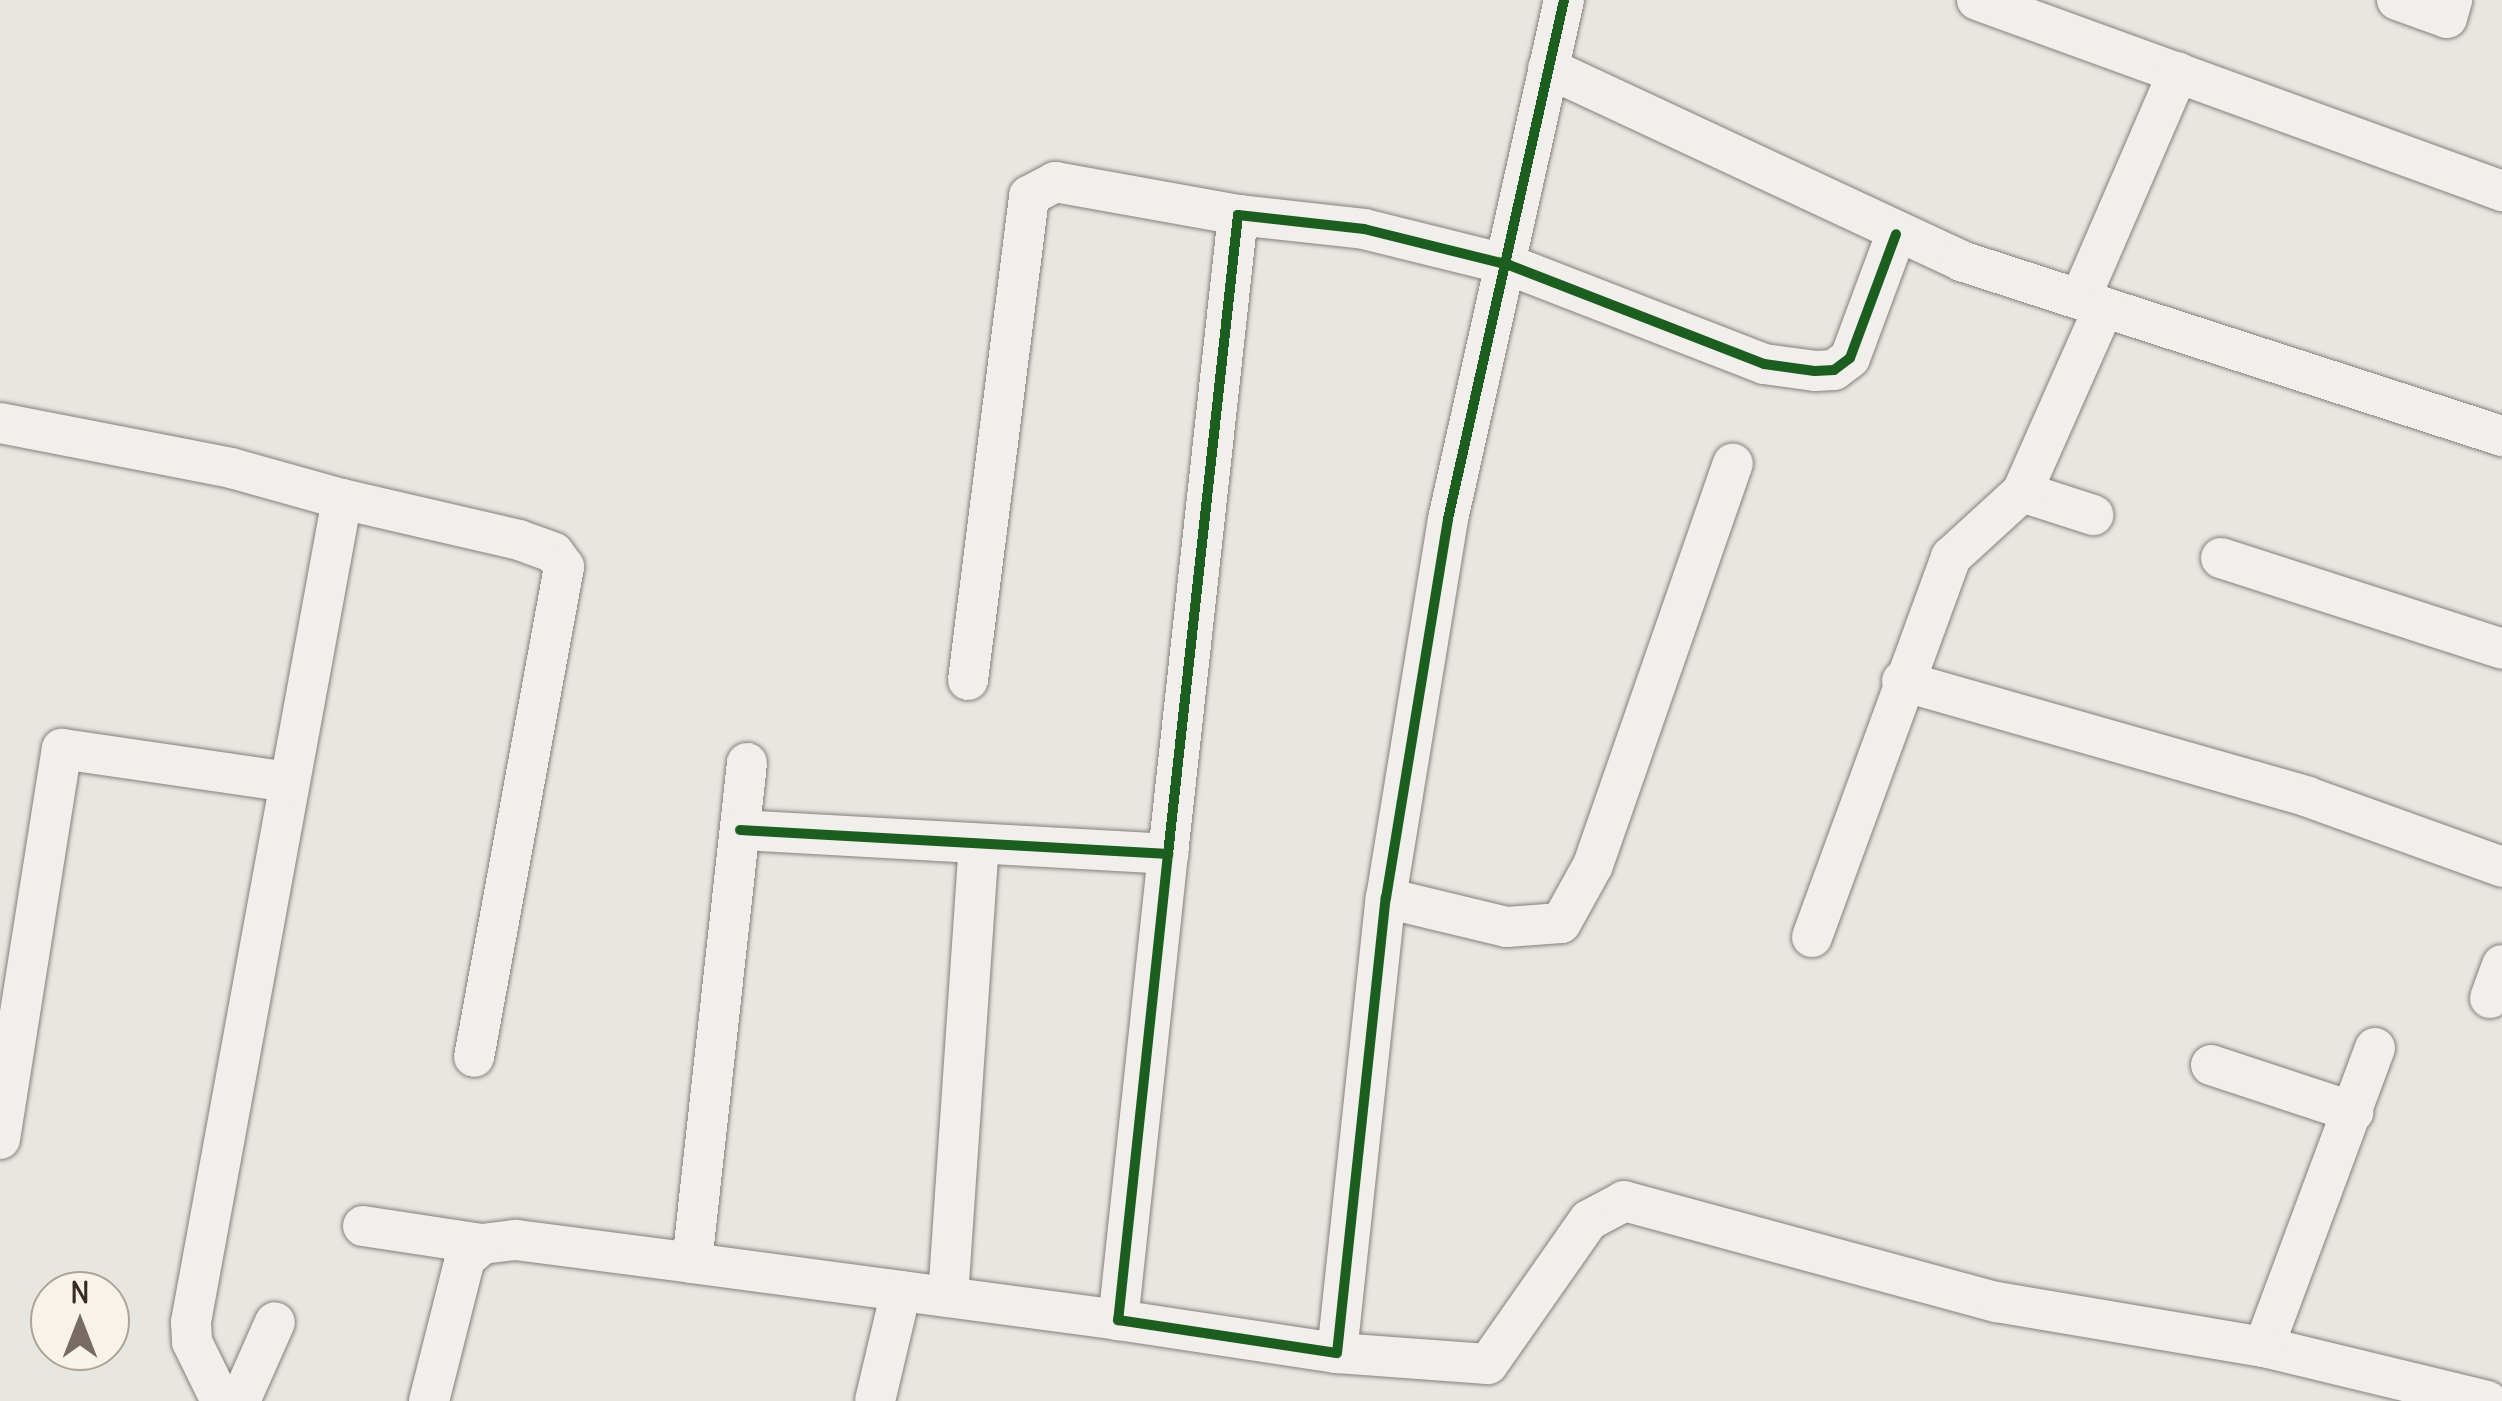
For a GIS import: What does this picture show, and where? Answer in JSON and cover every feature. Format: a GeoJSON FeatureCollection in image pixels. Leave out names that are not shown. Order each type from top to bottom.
{"type":"FeatureCollection","features":[{"type":"Feature","properties":{"kind":"street"},"geometry":{"type":"LineString","coordinates":[[1337,1354],[1386,898],[1448,519],[1508,265],[1564,0]]}},
{"type":"Feature","properties":{"kind":"street"},"geometry":{"type":"LineString","coordinates":[[1979,0],[2502,190]]}},
{"type":"Feature","properties":{"kind":"street"},"geometry":{"type":"LineString","coordinates":[[2397,0],[2447,18],[2452,0]]}},
{"type":"Feature","properties":{"kind":"street"},"geometry":{"type":"LineString","coordinates":[[1548,68],[1896,234],[2092,303],[2502,436]]}},
{"type":"Feature","properties":{"kind":"street"},"geometry":{"type":"LineString","coordinates":[[1812,936],[1902,681],[1951,557],[2022,492],[2178,72]]}},
{"type":"Feature","properties":{"kind":"street"},"geometry":{"type":"LineString","coordinates":[[968,680],[1030,196],[1055,182],[1238,215],[1364,229],[1508,265],[1764,364],[1834,370],[1861,340],[1896,234]]}},
{"type":"Feature","properties":{"kind":"street"},"geometry":{"type":"LineString","coordinates":[[1118,1320],[1238,215]]}},
{"type":"Feature","properties":{"kind":"street"},"geometry":{"type":"LineString","coordinates":[[0,422],[519,540],[554,553],[564,567],[474,1057]]}},
{"type":"Feature","properties":{"kind":"street"},"geometry":{"type":"LineString","coordinates":[[1386,898],[1506,927],[1561,923],[1593,866],[1733,464]]}},
{"type":"Feature","properties":{"kind":"street"},"geometry":{"type":"LineString","coordinates":[[2022,492],[2093,516]]}},
{"type":"Feature","properties":{"kind":"street"},"geometry":{"type":"LineString","coordinates":[[221,1401],[192,1342],[191,1322],[342,499]]}},
{"type":"Feature","properties":{"kind":"street"},"geometry":{"type":"LineString","coordinates":[[2221,558],[2502,649]]}},
{"type":"Feature","properties":{"kind":"street"},"geometry":{"type":"LineString","coordinates":[[1902,681],[2308,797],[2502,867]]}},
{"type":"Feature","properties":{"kind":"street"},"geometry":{"type":"LineString","coordinates":[[0,1139],[62,750],[288,782]]}},
{"type":"Feature","properties":{"kind":"street"},"geometry":{"type":"LineString","coordinates":[[692,1263],[747,762]]}},
{"type":"Feature","properties":{"kind":"street"},"geometry":{"type":"LineString","coordinates":[[740,830],[1168,854]]}},
{"type":"Feature","properties":{"kind":"street"},"geometry":{"type":"LineString","coordinates":[[948,1297],[979,845]]}},
{"type":"Feature","properties":{"kind":"street"},"geometry":{"type":"LineString","coordinates":[[2264,1347],[2375,1048]]}},
{"type":"Feature","properties":{"kind":"street"},"geometry":{"type":"LineString","coordinates":[[2211,1065],[2352,1112]]}},
{"type":"Feature","properties":{"kind":"street"},"geometry":{"type":"LineString","coordinates":[[363,1226],[482,1244],[516,1240],[692,1263],[1118,1320],[1337,1354],[1488,1364],[1589,1220],[1624,1201],[1997,1302],[2264,1347],[2488,1401]]}},
{"type":"Feature","properties":{"kind":"street"},"geometry":{"type":"LineString","coordinates":[[429,1401],[465,1259],[482,1244]]}},
{"type":"Feature","properties":{"kind":"street"},"geometry":{"type":"LineString","coordinates":[[875,1401],[901,1291]]}},
{"type":"Feature","properties":{"kind":"street"},"geometry":{"type":"LineString","coordinates":[[240,1401],[275,1322]]}},
{"type":"Feature","properties":{"kind":"cycle path"},"geometry":{"type":"LineString","coordinates":[[1168,854],[1118,1320],[1337,1353],[1386,898],[1448,519],[1564,0]]}},
{"type":"Feature","properties":{"kind":"cycle path"},"geometry":{"type":"LineString","coordinates":[[740,830],[1168,854],[1238,215],[1364,229],[1509,265],[1764,364],[1815,371],[1834,370],[1850,358],[1896,234]]}}]}
